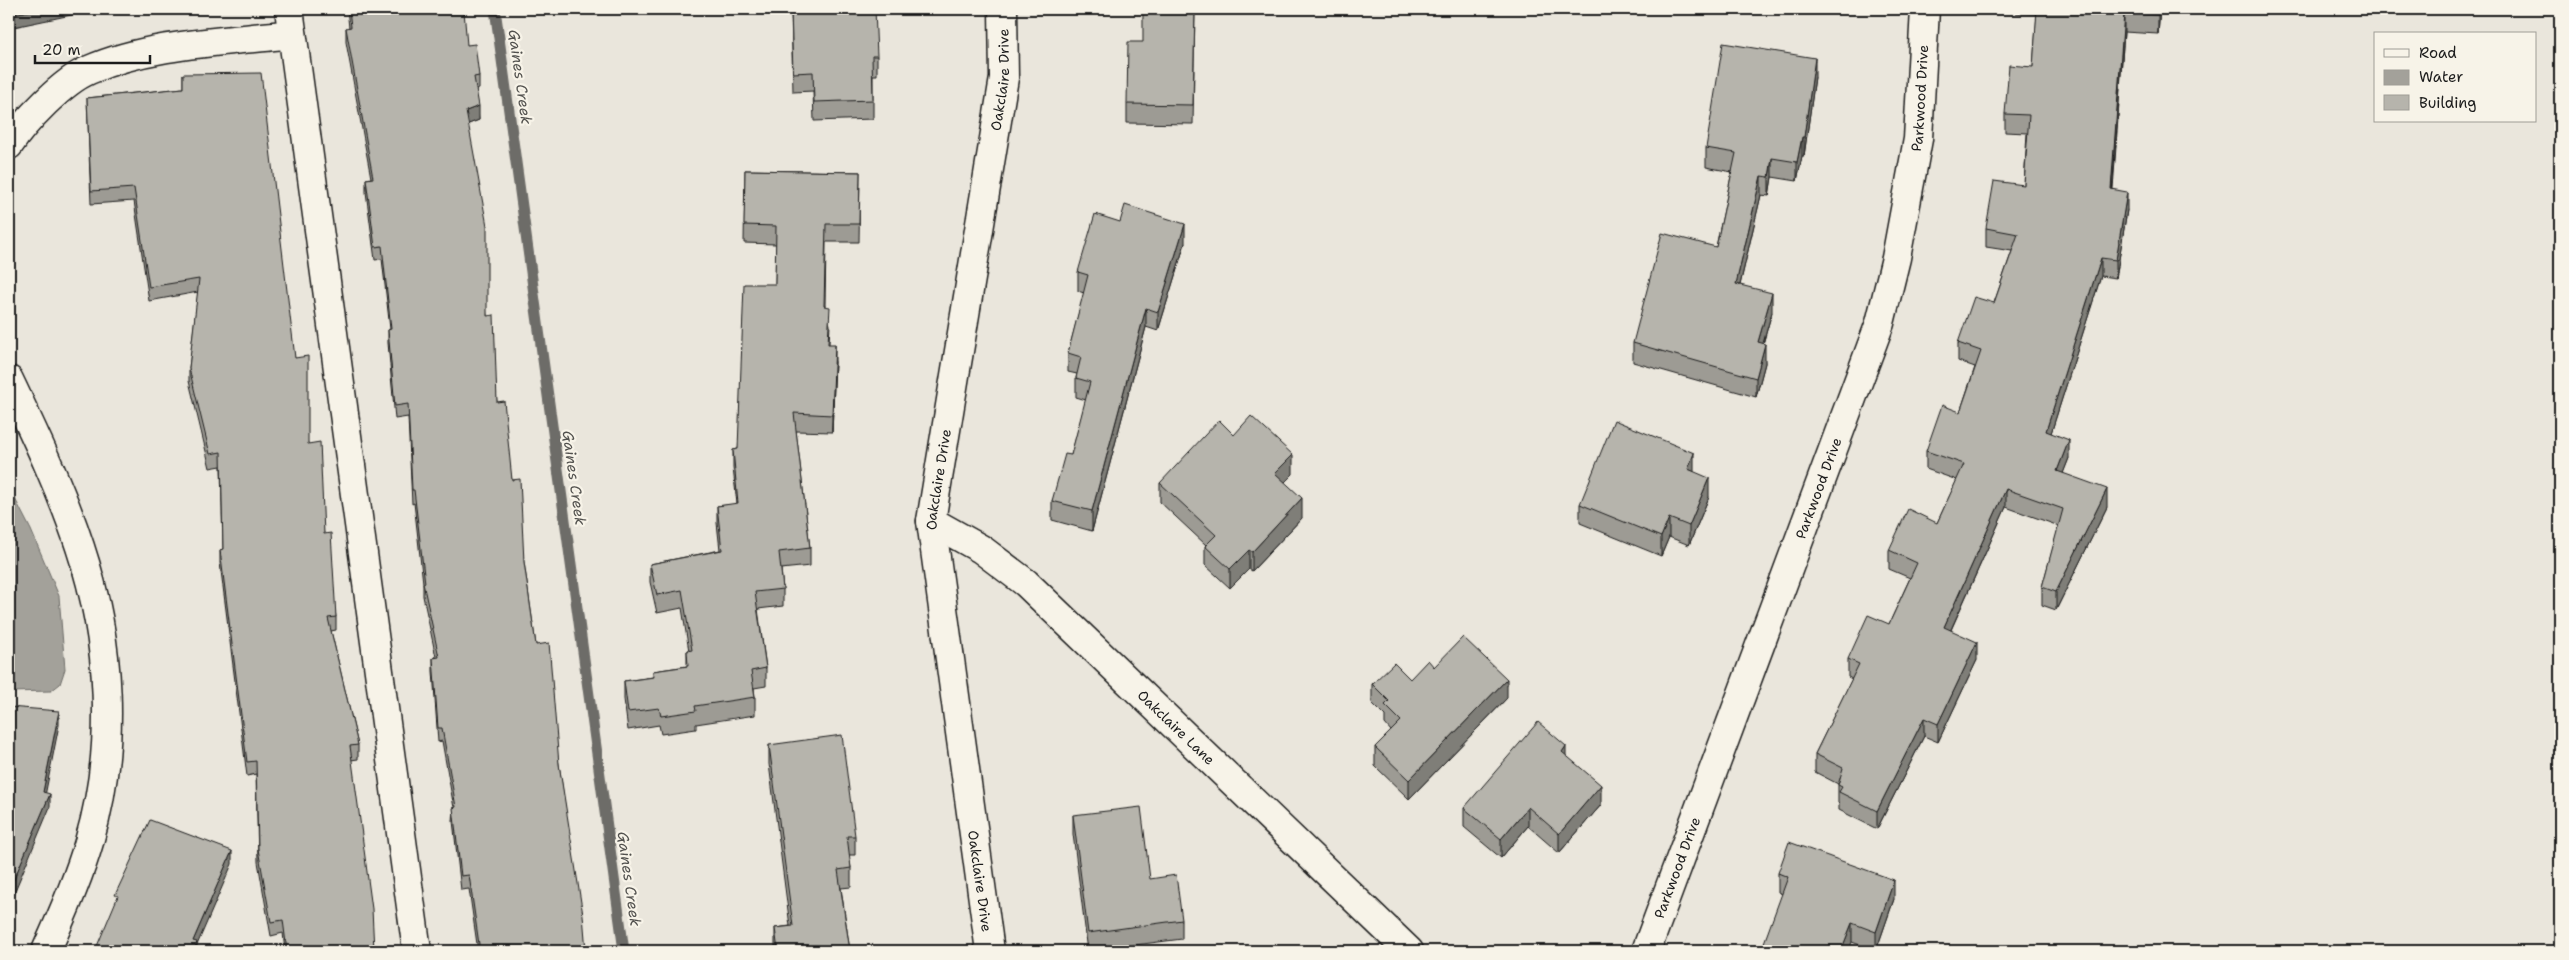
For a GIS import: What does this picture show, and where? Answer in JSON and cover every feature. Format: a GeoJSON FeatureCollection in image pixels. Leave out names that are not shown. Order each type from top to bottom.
{"type":"FeatureCollection","features":[{"type":"Feature","properties":{"kind":"street","name":"Oakclaire Drive"},"geometry":{"type":"LineString","coordinates":[[990,951],[931,521],[1004,78],[1003,9]]}},
{"type":"Feature","properties":{"kind":"street","name":"Parkwood Drive"},"geometry":{"type":"LineString","coordinates":[[1646,951],[1880,323],[1896,258],[1918,139],[1925,9]]}},
{"type":"Feature","properties":{"kind":"street"},"geometry":{"type":"LineString","coordinates":[[9,145],[25,121],[87,70],[120,60],[290,21],[417,951]]}},
{"type":"Feature","properties":{"kind":"street"},"geometry":{"type":"LineString","coordinates":[[9,380],[50,467],[81,548],[100,625],[107,695],[104,763],[96,815],[89,843],[65,910],[46,951]]}},
{"type":"Feature","properties":{"kind":"street","name":"Oakclaire Lane"},"geometry":{"type":"LineString","coordinates":[[931,521],[981,549],[1026,583],[1410,951]]}},
{"type":"Feature","properties":{"kind":"water"},"geometry":{"type":"Polygon","coordinates":[[[9,487],[31,530],[59,596],[65,669],[60,684],[51,691],[9,692],[9,487]]]}},
{"type":"Feature","properties":{"kind":"building"},"geometry":{"type":"Polygon","coordinates":[[[9,9],[37,9],[9,15],[9,9]]]}},
{"type":"Feature","properties":{"kind":"building"},"geometry":{"type":"Polygon","coordinates":[[[349,9],[449,9],[450,13],[464,11],[467,45],[475,44],[479,76],[474,77],[479,106],[466,111],[487,226],[487,316],[494,315],[497,402],[504,401],[512,480],[520,479],[524,562],[536,645],[549,643],[559,764],[583,915],[586,951],[480,951],[469,875],[461,876],[453,808],[456,807],[442,728],[438,728],[433,658],[439,657],[423,583],[425,583],[414,490],[412,490],[408,404],[395,406],[388,330],[391,329],[382,246],[375,247],[366,179],[373,178],[346,28],[351,27],[349,9]]]}},
{"type":"Feature","properties":{"kind":"building"},"geometry":{"type":"Polygon","coordinates":[[[875,9],[877,56],[872,56],[873,100],[814,102],[813,72],[793,73],[791,10],[875,9]]]}},
{"type":"Feature","properties":{"kind":"building"},"geometry":{"type":"Polygon","coordinates":[[[1143,9],[1195,9],[1193,105],[1127,104],[1128,42],[1143,42],[1143,9]]]}},
{"type":"Feature","properties":{"kind":"building"},"geometry":{"type":"Polygon","coordinates":[[[2037,9],[2159,9],[2158,15],[2124,13],[2111,189],[2127,192],[2116,260],[2101,258],[2046,431],[2069,440],[2057,471],[2107,489],[2056,592],[2042,587],[2063,509],[2006,489],[1944,627],[1977,642],[1938,724],[1924,718],[1877,811],[1839,792],[1842,787],[1838,785],[1843,768],[1815,754],[1859,664],[1848,659],[1868,615],[1889,624],[1917,563],[1889,550],[1908,509],[1937,523],[1964,464],[1926,451],[1942,405],[1960,412],[1981,351],[1958,343],[1974,297],[1994,303],[2018,234],[1986,228],[1994,181],[2024,185],[2029,115],[2005,114],[2009,65],[2033,67],[2037,9]]]}},
{"type":"Feature","properties":{"kind":"building"},"geometry":{"type":"Polygon","coordinates":[[[1723,43],[1815,58],[1804,137],[1802,137],[1797,162],[1772,158],[1769,177],[1761,176],[1736,284],[1772,293],[1758,342],[1765,344],[1756,378],[1633,343],[1662,233],[1716,247],[1736,153],[1706,148],[1723,43]]]}},
{"type":"Feature","properties":{"kind":"building"},"geometry":{"type":"Polygon","coordinates":[[[261,73],[295,358],[308,356],[308,444],[320,442],[324,534],[331,533],[336,617],[328,618],[358,745],[350,746],[372,909],[374,951],[287,951],[283,920],[271,922],[258,849],[256,761],[247,762],[220,550],[223,549],[221,452],[210,454],[189,368],[199,279],[149,287],[134,188],[91,191],[87,98],[183,88],[183,74],[261,73]]]}},
{"type":"Feature","properties":{"kind":"building"},"geometry":{"type":"Polygon","coordinates":[[[745,170],[860,172],[859,224],[826,224],[824,306],[830,307],[828,344],[835,344],[832,415],[794,413],[810,548],[779,552],[783,589],[755,592],[766,668],[751,671],[755,697],[695,706],[696,711],[661,716],[659,708],[628,712],[624,681],[654,677],[653,671],[688,666],[687,651],[692,650],[682,590],[657,595],[650,564],[722,550],[717,506],[738,503],[733,450],[738,449],[744,284],[775,284],[776,226],[744,225],[745,170]]]}},
{"type":"Feature","properties":{"kind":"building"},"geometry":{"type":"Polygon","coordinates":[[[1125,205],[1185,224],[1158,312],[1146,308],[1092,511],[1052,501],[1065,454],[1071,455],[1090,382],[1076,378],[1081,357],[1068,353],[1088,275],[1078,272],[1095,214],[1120,222],[1125,205]]]}},
{"type":"Feature","properties":{"kind":"building"},"geometry":{"type":"Polygon","coordinates":[[[1251,416],[1293,455],[1275,473],[1302,498],[1252,552],[1249,550],[1230,569],[1205,546],[1216,535],[1160,483],[1219,420],[1234,435],[1251,416]]]}},
{"type":"Feature","properties":{"kind":"building"},"geometry":{"type":"Polygon","coordinates":[[[1614,420],[1694,453],[1688,469],[1709,478],[1689,526],[1669,518],[1661,537],[1580,504],[1614,420]]]}},
{"type":"Feature","properties":{"kind":"building"},"geometry":{"type":"Polygon","coordinates":[[[1463,637],[1507,679],[1409,780],[1375,747],[1401,721],[1385,705],[1389,701],[1372,684],[1394,663],[1410,679],[1428,660],[1434,667],[1463,637]]]}},
{"type":"Feature","properties":{"kind":"building"},"geometry":{"type":"Polygon","coordinates":[[[9,707],[59,711],[43,792],[50,794],[9,891],[9,707]]]}},
{"type":"Feature","properties":{"kind":"building"},"geometry":{"type":"Polygon","coordinates":[[[1538,722],[1566,746],[1562,752],[1601,785],[1559,834],[1528,807],[1501,839],[1464,808],[1538,722]]]}},
{"type":"Feature","properties":{"kind":"building"},"geometry":{"type":"Polygon","coordinates":[[[842,735],[855,836],[847,836],[851,868],[838,870],[850,951],[778,951],[775,928],[793,926],[769,745],[842,735]]]}},
{"type":"Feature","properties":{"kind":"building"},"geometry":{"type":"Polygon","coordinates":[[[1141,807],[1150,879],[1176,875],[1182,920],[1088,933],[1073,815],[1141,807]]]}},
{"type":"Feature","properties":{"kind":"building"},"geometry":{"type":"Polygon","coordinates":[[[150,820],[232,851],[193,941],[197,942],[194,951],[95,951],[118,896],[115,895],[150,820]]]}},
{"type":"Feature","properties":{"kind":"building"},"geometry":{"type":"Polygon","coordinates":[[[1789,842],[1894,880],[1876,932],[1852,923],[1841,951],[1761,951],[1788,877],[1778,873],[1789,842]]]}},
{"type":"Feature","properties":{"kind":"waterway","name":"Gaines Creek"},"geometry":{"type":"LineString","coordinates":[[495,9],[624,951]]}}]}
